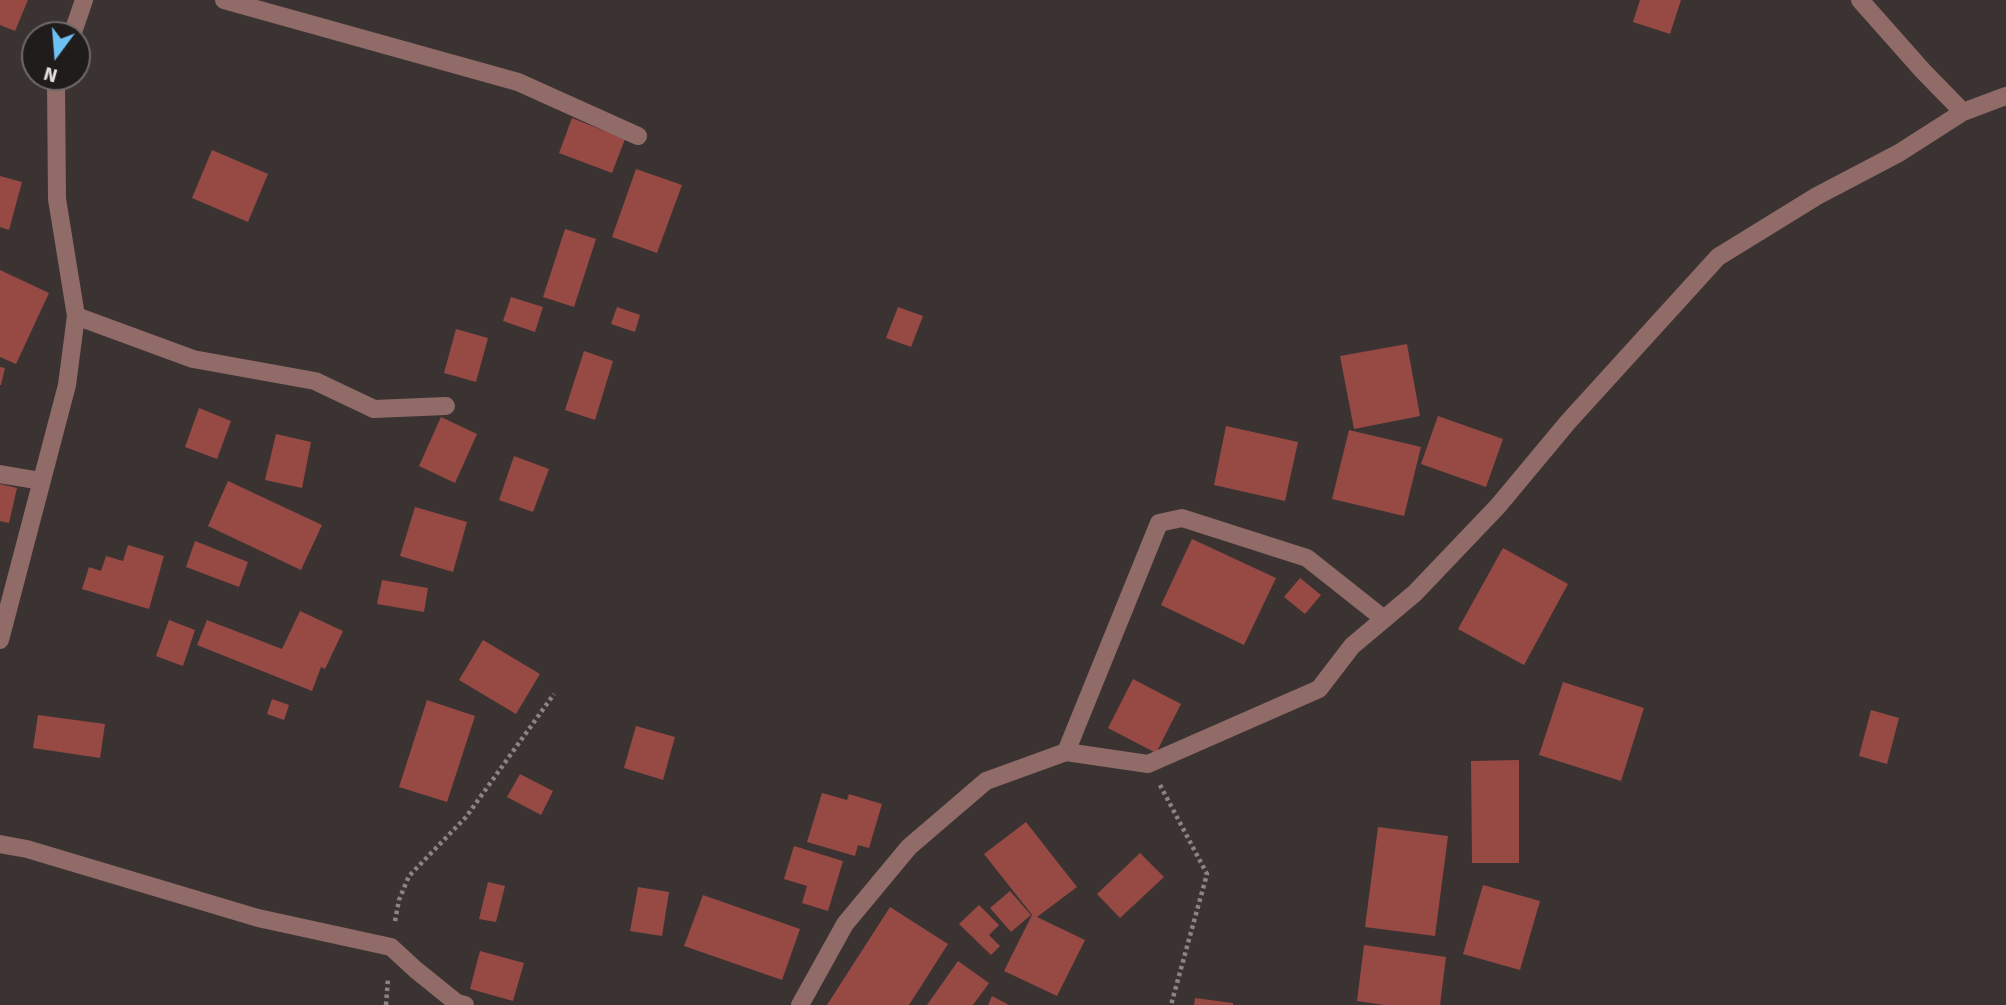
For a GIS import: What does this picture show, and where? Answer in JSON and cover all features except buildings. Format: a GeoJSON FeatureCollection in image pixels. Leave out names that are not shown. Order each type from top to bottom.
{"type":"FeatureCollection","features":[{"type":"Feature","properties":{"kind":"street"},"geometry":{"type":"LineString","coordinates":[[77,21],[84,0]]}},
{"type":"Feature","properties":{"kind":"street"},"geometry":{"type":"LineString","coordinates":[[224,0],[518,82],[638,136]]}},
{"type":"Feature","properties":{"kind":"street"},"geometry":{"type":"LineString","coordinates":[[1860,0],[1963,112]]}},
{"type":"Feature","properties":{"kind":"street"},"geometry":{"type":"LineString","coordinates":[[0,640],[67,385],[76,316],[57,199],[56,91]]}},
{"type":"Feature","properties":{"kind":"street"},"geometry":{"type":"LineString","coordinates":[[800,1005],[845,924],[909,847],[986,781],[1066,752],[1148,764],[1319,689],[1352,646],[1415,593],[1498,506],[1568,422],[1718,257],[1817,196],[1899,153],[1963,112],[2006,96]]}},
{"type":"Feature","properties":{"kind":"street"},"geometry":{"type":"LineString","coordinates":[[76,316],[192,359],[315,381],[374,409],[446,406]]}},
{"type":"Feature","properties":{"kind":"street"},"geometry":{"type":"LineString","coordinates":[[0,474],[41,481]]}},
{"type":"Feature","properties":{"kind":"street"},"geometry":{"type":"LineString","coordinates":[[1066,752],[1159,523],[1182,518],[1307,558],[1384,619]]}},
{"type":"Feature","properties":{"kind":"street"},"geometry":{"type":"LineString","coordinates":[[0,844],[90,867],[258,918],[391,947],[457,1003],[465,1005]]}},
{"type":"Feature","properties":{"kind":"path"},"geometry":{"type":"LineString","coordinates":[[386,1005],[391,947],[399,900],[409,876],[466,817],[554,694]]}},
{"type":"Feature","properties":{"kind":"path"},"geometry":{"type":"LineString","coordinates":[[1148,764],[1207,874],[1171,1005]]}}]}
